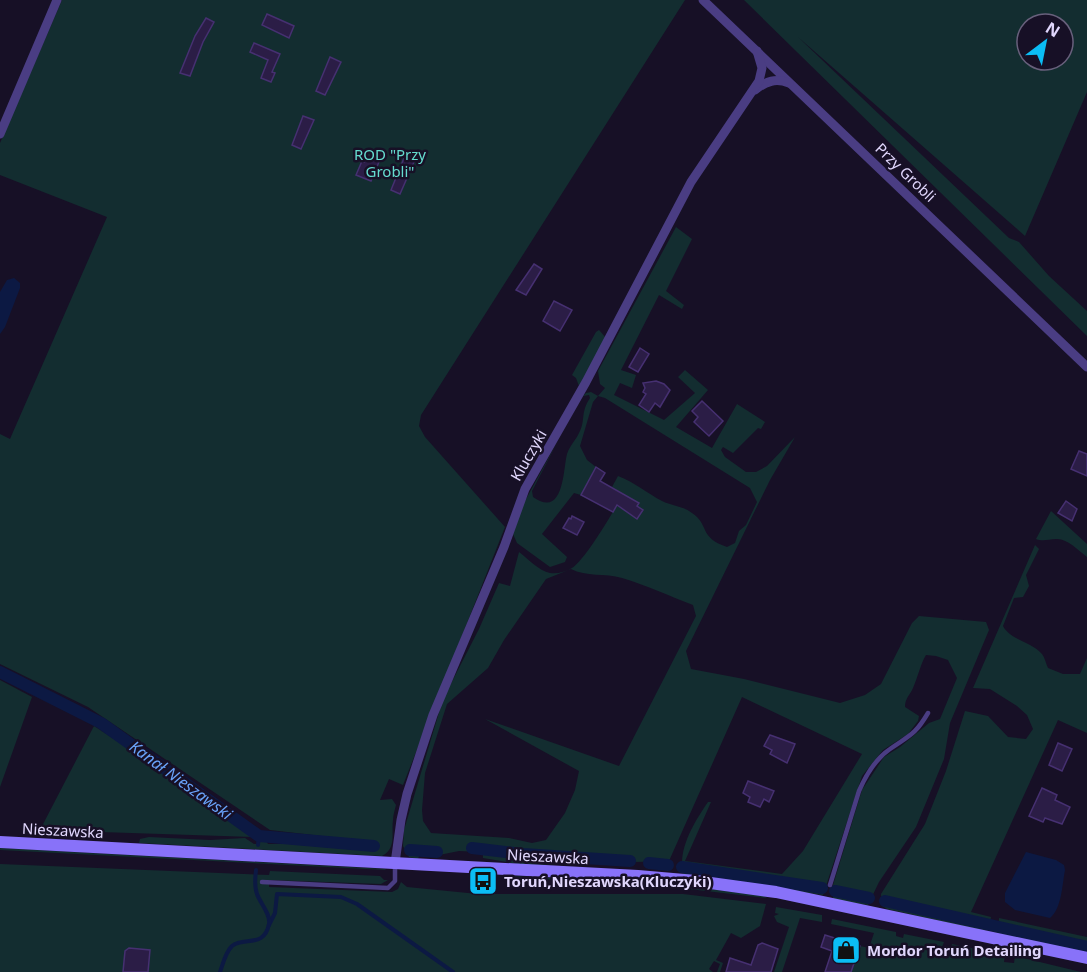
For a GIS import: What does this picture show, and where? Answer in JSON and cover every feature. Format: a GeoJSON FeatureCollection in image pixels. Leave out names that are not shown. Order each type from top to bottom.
{"type":"FeatureCollection","features":[{"type":"Feature","properties":{"kind":"main road","name":"Nieszawska"},"geometry":{"type":"LineString","coordinates":[[0,842],[638,876],[742,887],[776,892],[1087,958]]}},
{"type":"Feature","properties":{"kind":"street"},"geometry":{"type":"LineString","coordinates":[[0,134],[57,0]]}},
{"type":"Feature","properties":{"kind":"street","name":"Przy Grobli"},"geometry":{"type":"LineString","coordinates":[[703,0],[1087,367]]}},
{"type":"Feature","properties":{"kind":"street","name":"Kluczyki"},"geometry":{"type":"LineString","coordinates":[[395,863],[407,794],[433,715],[504,547],[525,489],[585,385],[692,182],[759,81],[762,68],[757,51]]}},
{"type":"Feature","properties":{"kind":"street"},"geometry":{"type":"LineString","coordinates":[[753,91],[774,80],[794,85]]}},
{"type":"Feature","properties":{"kind":"lane"},"geometry":{"type":"LineString","coordinates":[[830,885],[865,777],[875,763],[889,750],[907,740],[918,729],[928,713]]}},
{"type":"Feature","properties":{"kind":"lane"},"geometry":{"type":"LineString","coordinates":[[262,882],[388,888],[395,881],[395,863]]}},
{"type":"Feature","properties":{"kind":"green space","name":"ROD \"Przy Grobli\""},"geometry":{"type":"Polygon","coordinates":[[[62,0],[685,0],[421,415],[419,426],[425,437],[505,527],[403,785],[389,779],[380,800],[392,799],[396,805],[392,845],[382,856],[139,843],[140,839],[149,837],[210,840],[245,838],[254,844],[259,844],[260,838],[265,839],[268,844],[282,844],[286,840],[361,847],[361,845],[339,841],[339,838],[270,830],[88,707],[0,664],[0,434],[10,439],[107,217],[0,175],[0,143],[62,0]]]}},
{"type":"Feature","properties":{"kind":"green space"},"geometry":{"type":"Polygon","coordinates":[[[744,0],[1087,0],[1087,92],[1025,236],[798,37],[1009,238],[1019,242],[1049,276],[1087,311],[1087,336],[744,0]]]}},
{"type":"Feature","properties":{"kind":"green space"},"geometry":{"type":"Polygon","coordinates":[[[676,227],[692,239],[666,291],[684,305],[682,309],[659,295],[621,370],[636,375],[632,388],[620,383],[614,395],[664,420],[695,393],[678,377],[685,370],[708,390],[676,427],[712,448],[737,404],[765,422],[761,429],[758,428],[733,453],[723,447],[721,450],[725,457],[746,472],[756,472],[767,466],[795,437],[770,480],[686,651],[691,669],[744,679],[840,703],[865,695],[881,684],[912,623],[919,616],[986,622],[989,630],[950,723],[944,759],[916,827],[879,882],[868,905],[833,900],[833,885],[862,790],[884,757],[929,723],[940,719],[957,678],[948,660],[936,656],[926,655],[906,701],[905,707],[919,716],[918,721],[908,734],[883,750],[862,776],[823,895],[684,875],[682,866],[685,846],[708,802],[711,802],[685,861],[782,874],[803,851],[862,754],[742,697],[669,861],[528,865],[527,862],[524,865],[483,858],[483,852],[459,851],[429,857],[419,856],[418,859],[409,857],[403,846],[404,830],[443,699],[479,629],[499,583],[510,586],[519,552],[546,572],[567,571],[546,579],[504,640],[488,668],[447,704],[425,773],[423,821],[431,833],[509,838],[532,843],[546,840],[565,813],[575,790],[579,771],[485,719],[619,766],[696,616],[693,605],[640,584],[622,578],[567,570],[578,563],[592,545],[623,494],[612,487],[618,476],[662,501],[689,511],[697,517],[712,539],[727,547],[735,543],[739,531],[746,525],[757,502],[750,488],[605,398],[598,396],[605,388],[600,384],[598,371],[676,227]]]}},
{"type":"Feature","properties":{"kind":"green space"},"geometry":{"type":"Polygon","coordinates":[[[599,330],[606,338],[579,386],[572,375],[599,330]]]}},
{"type":"Feature","properties":{"kind":"green space"},"geometry":{"type":"Polygon","coordinates":[[[591,392],[598,396],[593,402],[580,446],[587,460],[596,467],[581,495],[574,493],[542,534],[567,557],[565,562],[550,567],[517,543],[513,534],[520,510],[559,439],[532,491],[533,497],[543,502],[551,502],[560,490],[567,454],[578,436],[590,398],[589,395],[583,396],[591,392]]]}},
{"type":"Feature","properties":{"kind":"green space"},"geometry":{"type":"Polygon","coordinates":[[[1051,511],[1087,544],[1087,557],[1064,540],[1036,539],[1051,511]]]}},
{"type":"Feature","properties":{"kind":"green space"},"geometry":{"type":"Polygon","coordinates":[[[1035,545],[1039,549],[1026,575],[1029,586],[1023,597],[1014,598],[1003,626],[1011,635],[1038,650],[1048,668],[1063,674],[1080,674],[1087,658],[1087,733],[1058,720],[971,912],[991,917],[985,931],[887,909],[882,906],[881,894],[925,824],[946,771],[965,711],[988,716],[1008,737],[1026,739],[1033,729],[1027,715],[1017,706],[990,689],[973,688],[1035,545]]]}},
{"type":"Feature","properties":{"kind":"green space"},"geometry":{"type":"Polygon","coordinates":[[[0,680],[32,697],[0,787],[0,680]]]}},
{"type":"Feature","properties":{"kind":"green space"},"geometry":{"type":"Polygon","coordinates":[[[94,726],[215,805],[253,837],[40,830],[94,726]]]}},
{"type":"Feature","properties":{"kind":"green space"},"geometry":{"type":"Polygon","coordinates":[[[0,848],[385,869],[386,870],[0,850],[0,848]]]}},
{"type":"Feature","properties":{"kind":"green space"},"geometry":{"type":"Polygon","coordinates":[[[0,864],[269,875],[270,871],[380,876],[388,880],[381,884],[269,880],[269,887],[392,892],[398,889],[401,882],[407,887],[478,894],[683,894],[766,904],[760,926],[741,938],[731,933],[716,960],[723,963],[720,972],[717,972],[720,964],[714,961],[709,969],[713,972],[0,972],[0,864]]]}},
{"type":"Feature","properties":{"kind":"green space"},"geometry":{"type":"Polygon","coordinates":[[[509,876],[663,883],[767,898],[663,886],[510,879],[509,876]]]}},
{"type":"Feature","properties":{"kind":"green space"},"geometry":{"type":"Polygon","coordinates":[[[776,907],[822,915],[822,922],[800,918],[782,972],[774,972],[789,927],[777,922],[774,916],[779,914],[775,913],[776,907]]]}},
{"type":"Feature","properties":{"kind":"green space"},"geometry":{"type":"Polygon","coordinates":[[[999,918],[1087,937],[1087,953],[1002,934],[998,931],[999,918]]]}},
{"type":"Feature","properties":{"kind":"green space"},"geometry":{"type":"Polygon","coordinates":[[[832,919],[896,932],[896,936],[903,938],[904,934],[944,942],[942,947],[951,949],[952,944],[1005,955],[1004,962],[1014,963],[1015,956],[1081,972],[851,972],[860,946],[869,948],[874,933],[831,924],[832,919]]]}},
{"type":"Feature","properties":{"kind":"water"},"geometry":{"type":"Polygon","coordinates":[[[14,278],[20,283],[20,288],[0,334],[0,292],[7,280],[14,278]]]}},
{"type":"Feature","properties":{"kind":"water"},"geometry":{"type":"Polygon","coordinates":[[[1026,852],[1056,860],[1064,865],[1059,902],[1050,918],[1015,910],[1005,902],[1005,893],[1026,852]]]}},
{"type":"Feature","properties":{"kind":"building"},"geometry":{"type":"Polygon","coordinates":[[[267,14],[294,26],[289,38],[262,25],[267,14]]]}},
{"type":"Feature","properties":{"kind":"building"},"geometry":{"type":"Polygon","coordinates":[[[206,18],[214,22],[203,42],[190,76],[180,73],[195,36],[206,18]]]}},
{"type":"Feature","properties":{"kind":"building"},"geometry":{"type":"Polygon","coordinates":[[[254,43],[280,54],[272,72],[275,73],[271,82],[261,78],[268,60],[250,52],[254,43]]]}},
{"type":"Feature","properties":{"kind":"building"},"geometry":{"type":"Polygon","coordinates":[[[330,57],[341,62],[325,95],[316,91],[330,57]]]}},
{"type":"Feature","properties":{"kind":"building"},"geometry":{"type":"Polygon","coordinates":[[[303,116],[314,120],[301,149],[292,145],[303,116]]]}},
{"type":"Feature","properties":{"kind":"building"},"geometry":{"type":"Polygon","coordinates":[[[367,157],[379,162],[371,181],[356,175],[362,161],[364,162],[367,157]]]}},
{"type":"Feature","properties":{"kind":"building"},"geometry":{"type":"Polygon","coordinates":[[[404,158],[414,162],[400,194],[391,190],[404,158]]]}},
{"type":"Feature","properties":{"kind":"building"},"geometry":{"type":"Polygon","coordinates":[[[534,264],[542,269],[526,295],[516,290],[534,264]]]}},
{"type":"Feature","properties":{"kind":"building"},"geometry":{"type":"Polygon","coordinates":[[[554,301],[572,310],[560,331],[543,321],[554,301]]]}},
{"type":"Feature","properties":{"kind":"building"},"geometry":{"type":"Polygon","coordinates":[[[640,348],[649,354],[638,372],[629,367],[640,348]]]}},
{"type":"Feature","properties":{"kind":"building"},"geometry":{"type":"Polygon","coordinates":[[[656,381],[664,384],[670,390],[660,407],[655,403],[649,412],[639,405],[646,394],[643,392],[645,388],[643,383],[656,381]]]}},
{"type":"Feature","properties":{"kind":"building"},"geometry":{"type":"Polygon","coordinates":[[[702,401],[723,421],[709,436],[694,422],[698,417],[692,411],[702,401]]]}},
{"type":"Feature","properties":{"kind":"building"},"geometry":{"type":"Polygon","coordinates":[[[1079,451],[1087,454],[1087,476],[1071,469],[1079,451]]]}},
{"type":"Feature","properties":{"kind":"building"},"geometry":{"type":"Polygon","coordinates":[[[596,467],[605,473],[600,481],[639,503],[637,506],[643,510],[637,519],[617,505],[613,512],[581,495],[596,467]]]}},
{"type":"Feature","properties":{"kind":"building"},"geometry":{"type":"Polygon","coordinates":[[[1066,501],[1077,509],[1072,521],[1058,513],[1066,501]]]}},
{"type":"Feature","properties":{"kind":"building"},"geometry":{"type":"Polygon","coordinates":[[[572,516],[584,522],[577,535],[563,528],[572,516]]]}},
{"type":"Feature","properties":{"kind":"building"},"geometry":{"type":"Polygon","coordinates":[[[770,735],[795,744],[787,763],[770,754],[772,750],[764,746],[770,735]]]}},
{"type":"Feature","properties":{"kind":"building"},"geometry":{"type":"Polygon","coordinates":[[[1058,743],[1072,749],[1062,771],[1049,765],[1058,743]]]}},
{"type":"Feature","properties":{"kind":"building"},"geometry":{"type":"Polygon","coordinates":[[[748,781],[774,791],[769,802],[764,799],[760,807],[748,802],[750,797],[743,793],[748,781]]]}},
{"type":"Feature","properties":{"kind":"building"},"geometry":{"type":"Polygon","coordinates":[[[1042,788],[1057,795],[1055,800],[1070,807],[1062,824],[1045,818],[1043,822],[1029,816],[1042,788]]]}},
{"type":"Feature","properties":{"kind":"building"},"geometry":{"type":"Polygon","coordinates":[[[825,935],[860,946],[851,972],[825,972],[832,951],[821,947],[825,935]]]}},
{"type":"Feature","properties":{"kind":"building"},"geometry":{"type":"Polygon","coordinates":[[[762,943],[778,949],[771,972],[726,972],[730,958],[751,965],[758,945],[762,943]]]}},
{"type":"Feature","properties":{"kind":"building"},"geometry":{"type":"Polygon","coordinates":[[[129,948],[150,950],[148,972],[123,972],[125,951],[129,948]]]}},
{"type":"Feature","properties":{"kind":"waterway","name":"Kanał Nieszawski"},"geometry":{"type":"LineString","coordinates":[[0,672],[101,723],[259,836],[374,846]]}},
{"type":"Feature","properties":{"kind":"waterway"},"geometry":{"type":"LineString","coordinates":[[258,845],[259,836]]}},
{"type":"Feature","properties":{"kind":"waterway","name":"Kanał Nieszawski"},"geometry":{"type":"LineString","coordinates":[[472,848],[630,861]]}},
{"type":"Feature","properties":{"kind":"waterway","name":"Kanał Nieszawski"},"geometry":{"type":"LineString","coordinates":[[410,850],[437,852]]}},
{"type":"Feature","properties":{"kind":"waterway","name":"Kanał Nieszawski"},"geometry":{"type":"LineString","coordinates":[[649,863],[668,865]]}},
{"type":"Feature","properties":{"kind":"waterway","name":"Kanał Nieszawski"},"geometry":{"type":"LineString","coordinates":[[682,867],[822,888]]}},
{"type":"Feature","properties":{"kind":"waterway"},"geometry":{"type":"LineString","coordinates":[[220,972],[232,946],[263,937],[269,924],[267,912],[256,891],[256,870]]}},
{"type":"Feature","properties":{"kind":"waterway","name":"Kanał Nieszawski"},"geometry":{"type":"LineString","coordinates":[[835,891],[869,898]]}},
{"type":"Feature","properties":{"kind":"waterway"},"geometry":{"type":"LineString","coordinates":[[269,925],[275,913],[277,894],[341,897],[357,904],[453,972]]}},
{"type":"Feature","properties":{"kind":"waterway","name":"Kanał Nieszawski"},"geometry":{"type":"LineString","coordinates":[[885,901],[1087,947]]}},
{"type":"Feature","properties":{"kind":"place","name":"Toruń,Nieszawska(Kluczyki)"},"geometry":{"type":"Point","coordinates":[483,881]}},
{"type":"Feature","properties":{"kind":"place","name":"Mordor Toruń Detailing"},"geometry":{"type":"Point","coordinates":[846,950]}}]}
